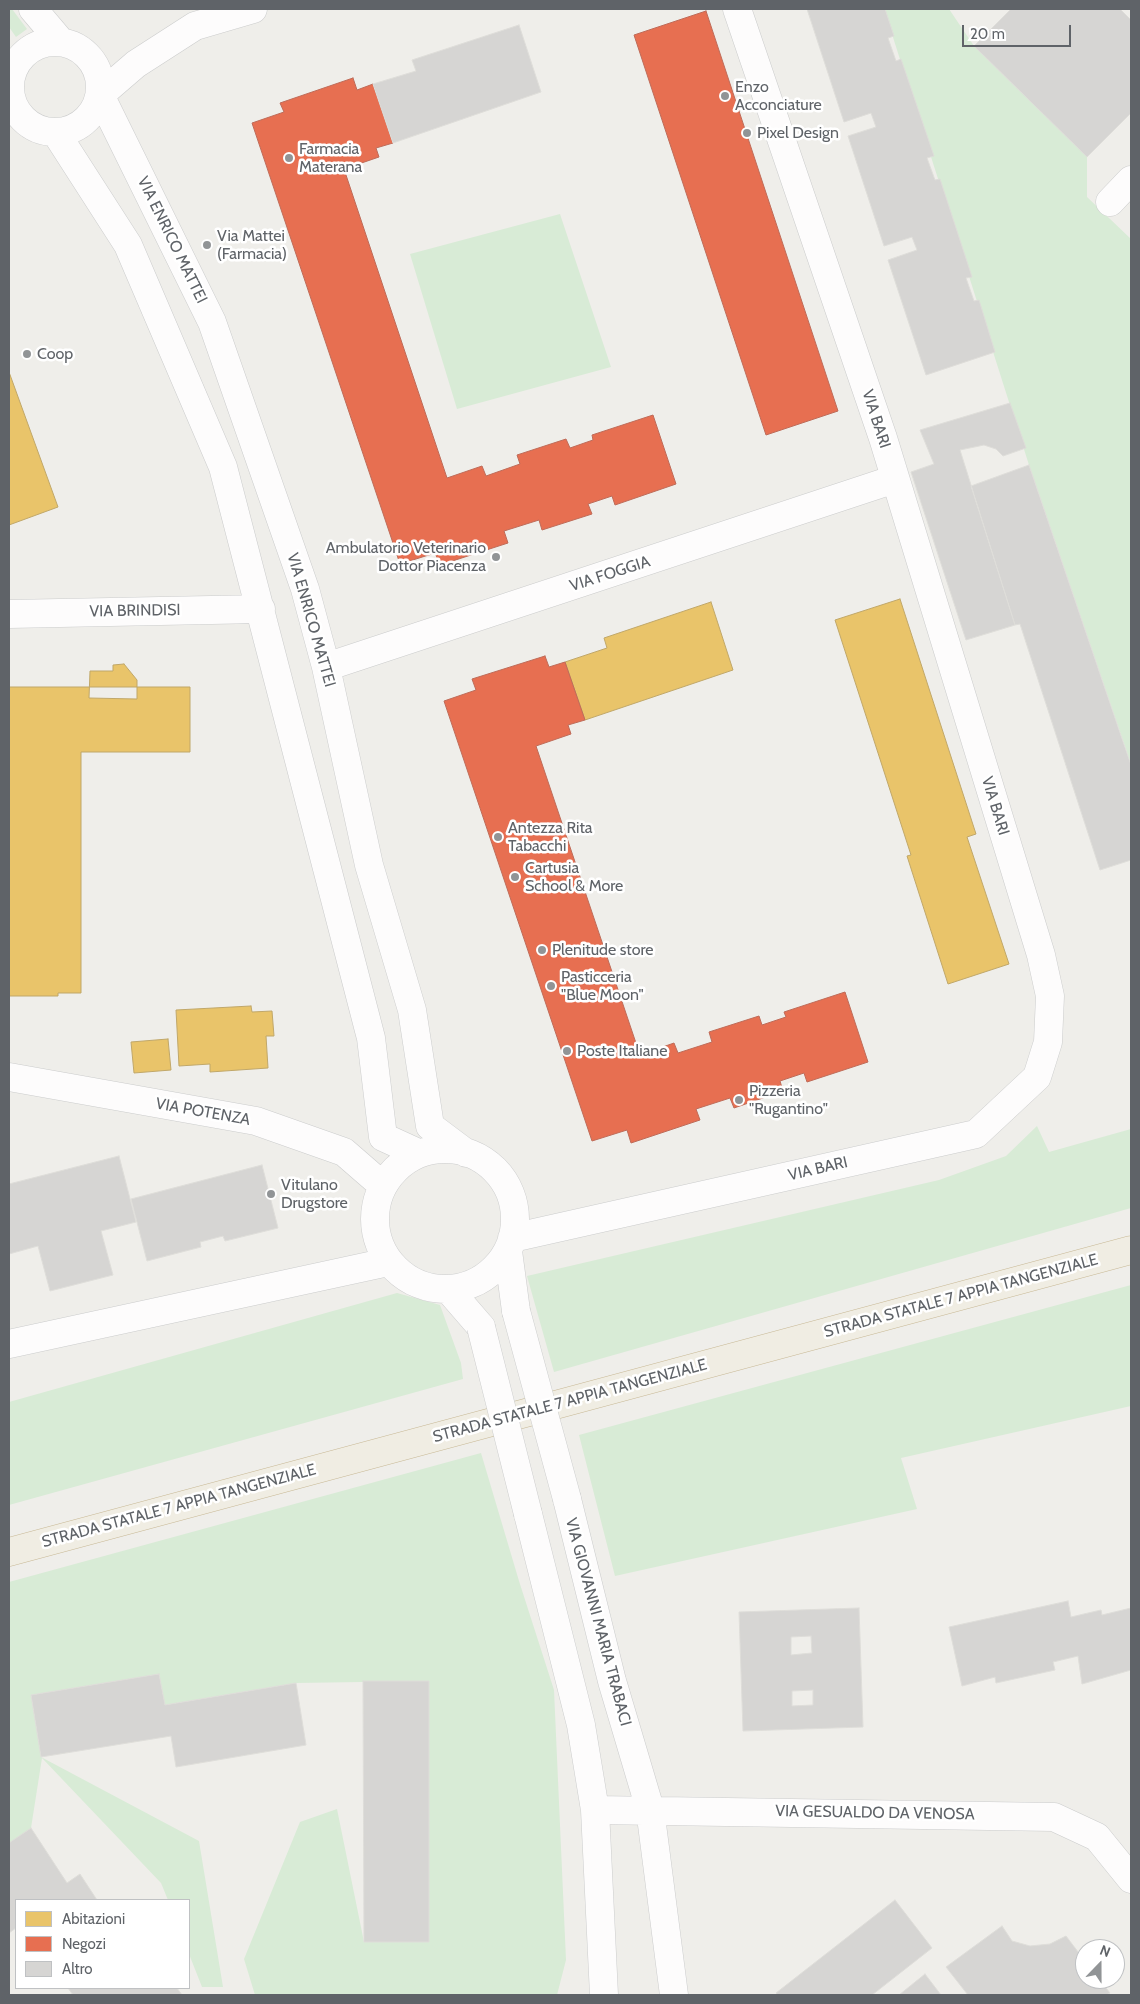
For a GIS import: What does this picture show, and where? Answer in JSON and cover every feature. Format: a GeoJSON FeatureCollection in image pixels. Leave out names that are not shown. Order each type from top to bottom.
{"type":"FeatureCollection","features":[{"type":"Feature","properties":{"kind":"highway","name":"STRADA STATALE 7 APPIA TANGENZIALE"},"geometry":{"type":"LineString","coordinates":[[9,1552],[1131,1250]]}},
{"type":"Feature","properties":{"kind":"street"},"geometry":{"type":"LineString","coordinates":[[33,9],[61,42]]}},
{"type":"Feature","properties":{"kind":"street"},"geometry":{"type":"LineString","coordinates":[[100,95],[136,64],[195,26],[252,9]]}},
{"type":"Feature","properties":{"kind":"street","name":"VIA BARI"},"geometry":{"type":"LineString","coordinates":[[510,1244],[976,1134],[1037,1077],[1048,1042],[1050,996],[1041,955],[880,429],[737,9]]}},
{"type":"Feature","properties":{"kind":"street"},"geometry":{"type":"LineString","coordinates":[[47,42],[61,42],[75,46],[87,54],[96,66],[100,80],[100,95],[95,110],[85,122],[72,130],[56,133],[40,130],[26,122],[16,111],[10,97],[9,81],[11,64],[22,55],[33,47],[47,42]]}},
{"type":"Feature","properties":{"kind":"street","name":"VIA ENRICO MATTEI"},"geometry":{"type":"LineString","coordinates":[[100,95],[212,322],[306,589],[326,667],[369,865],[412,1010],[430,1126],[466,1154]]}},
{"type":"Feature","properties":{"kind":"street"},"geometry":{"type":"LineString","coordinates":[[56,133],[128,245],[179,360],[223,467],[371,1038],[383,1137],[418,1153]]}},
{"type":"Feature","properties":{"kind":"street"},"geometry":{"type":"LineString","coordinates":[[1110,202],[1131,180]]}},
{"type":"Feature","properties":{"kind":"street","name":"VIA FOGGIA"},"geometry":{"type":"LineString","coordinates":[[326,667],[895,479]]}},
{"type":"Feature","properties":{"kind":"street","name":"VIA BRINDISI"},"geometry":{"type":"LineString","coordinates":[[9,614],[261,609]]}},
{"type":"Feature","properties":{"kind":"street","name":"VIA POTENZA"},"geometry":{"type":"LineString","coordinates":[[9,1077],[256,1121],[344,1152],[382,1185]]}},
{"type":"Feature","properties":{"kind":"street"},"geometry":{"type":"LineString","coordinates":[[442,1148],[466,1154],[489,1164],[505,1183],[513,1202],[514,1227],[510,1244],[491,1272],[470,1285],[449,1290],[426,1287],[406,1278],[388,1262],[374,1234],[382,1185],[397,1166],[418,1153],[442,1148]]}},
{"type":"Feature","properties":{"kind":"street","name":"VIA GIOVANNI MARIA TRABACI"},"geometry":{"type":"LineString","coordinates":[[510,1244],[516,1311],[567,1499],[612,1681],[650,1809],[674,1995]]}},
{"type":"Feature","properties":{"kind":"street"},"geometry":{"type":"LineString","coordinates":[[9,1344],[388,1262]]}},
{"type":"Feature","properties":{"kind":"street"},"geometry":{"type":"LineString","coordinates":[[449,1290],[480,1328],[581,1725],[595,1810],[604,1995]]}},
{"type":"Feature","properties":{"kind":"street","name":"VIA GESUALDO DA VENOSA"},"geometry":{"type":"LineString","coordinates":[[595,1810],[650,1809],[1054,1817],[1097,1837],[1131,1878]]}},
{"type":"Feature","properties":{"kind":"green space"},"geometry":{"type":"Polygon","coordinates":[[[9,9],[12,9],[27,29],[16,37],[9,27],[9,9]]]}},
{"type":"Feature","properties":{"kind":"green space"},"geometry":{"type":"Polygon","coordinates":[[[884,9],[949,9],[974,46],[1087,157],[1087,197],[1131,239],[1131,764],[1029,465],[884,9]]]}},
{"type":"Feature","properties":{"kind":"green space"},"geometry":{"type":"Polygon","coordinates":[[[560,214],[611,367],[457,409],[410,254],[560,214]]]}},
{"type":"Feature","properties":{"kind":"green space"},"geometry":{"type":"Polygon","coordinates":[[[1037,1126],[1049,1152],[1131,1129],[1131,1208],[554,1372],[527,1276],[939,1180],[1006,1156],[1037,1126]]]}},
{"type":"Feature","properties":{"kind":"green space"},"geometry":{"type":"Polygon","coordinates":[[[1131,1285],[1131,1406],[901,1458],[917,1509],[615,1576],[579,1435],[1131,1285]]]}},
{"type":"Feature","properties":{"kind":"green space"},"geometry":{"type":"Polygon","coordinates":[[[397,1293],[440,1305],[461,1363],[463,1379],[9,1505],[9,1402],[397,1293]]]}},
{"type":"Feature","properties":{"kind":"green space"},"geometry":{"type":"Polygon","coordinates":[[[481,1453],[554,1690],[566,1960],[557,1995],[255,1995],[244,1959],[300,1822],[337,1809],[364,1942],[429,1941],[429,1681],[296,1683],[165,1705],[159,1674],[31,1695],[41,1757],[199,1841],[223,1987],[202,1987],[190,1957],[190,1899],[168,1899],[161,1883],[42,1758],[31,1828],[9,1845],[9,1582],[481,1453]]]}},
{"type":"Feature","properties":{"kind":"building: Abitazioni"},"geometry":{"type":"Polygon","coordinates":[[[9,372],[58,507],[9,525],[9,372]]]}},
{"type":"Feature","properties":{"kind":"building: Abitazioni"},"geometry":{"type":"Polygon","coordinates":[[[900,599],[976,834],[967,837],[1009,964],[948,984],[907,856],[911,855],[835,620],[900,599]]]}},
{"type":"Feature","properties":{"kind":"building: Abitazioni"},"geometry":{"type":"Polygon","coordinates":[[[711,602],[733,670],[585,720],[565,662],[607,648],[604,638],[711,602]]]}},
{"type":"Feature","properties":{"kind":"building: Abitazioni"},"geometry":{"type":"Polygon","coordinates":[[[124,664],[137,680],[137,699],[89,698],[90,671],[113,671],[113,665],[124,664]]]}},
{"type":"Feature","properties":{"kind":"building: Abitazioni"},"geometry":{"type":"Polygon","coordinates":[[[9,687],[190,687],[190,752],[81,752],[81,993],[58,993],[58,996],[9,996],[9,687]]]}},
{"type":"Feature","properties":{"kind":"building: Abitazioni"},"geometry":{"type":"Polygon","coordinates":[[[251,1006],[252,1012],[272,1011],[274,1036],[266,1036],[268,1068],[210,1072],[210,1064],[179,1066],[176,1010],[251,1006]]]}},
{"type":"Feature","properties":{"kind":"building: Abitazioni"},"geometry":{"type":"Polygon","coordinates":[[[168,1039],[171,1070],[134,1073],[131,1042],[168,1039]]]}},
{"type":"Feature","properties":{"kind":"building: Negozi"},"geometry":{"type":"Polygon","coordinates":[[[706,11],[838,411],[766,435],[634,35],[706,11]]]}},
{"type":"Feature","properties":{"kind":"building: Negozi"},"geometry":{"type":"Polygon","coordinates":[[[353,78],[357,90],[373,84],[393,143],[376,148],[379,157],[344,169],[447,478],[482,466],[486,476],[520,464],[517,455],[566,439],[570,448],[593,440],[592,435],[653,415],[676,484],[615,505],[612,496],[588,504],[592,514],[542,530],[539,520],[504,531],[508,543],[440,565],[435,553],[400,564],[252,123],[284,112],[280,103],[353,78]]]}},
{"type":"Feature","properties":{"kind":"building: Negozi"},"geometry":{"type":"Polygon","coordinates":[[[545,656],[549,667],[565,662],[585,720],[568,725],[571,734],[536,746],[640,1055],[674,1043],[678,1053],[712,1042],[709,1032],[759,1016],[762,1025],[786,1017],[784,1012],[845,992],[868,1062],[807,1082],[804,1073],[780,1081],[783,1091],[734,1108],[730,1098],[696,1109],[700,1120],[631,1143],[627,1130],[592,1141],[444,701],[476,690],[472,679],[545,656]]]}},
{"type":"Feature","properties":{"kind":"building: Altro"},"geometry":{"type":"Polygon","coordinates":[[[807,9],[885,9],[894,36],[888,38],[896,61],[901,59],[934,156],[927,158],[935,180],[940,179],[972,277],[966,278],[974,301],[979,300],[995,352],[926,375],[888,260],[917,250],[912,237],[884,246],[848,136],[876,127],[871,113],[844,122],[807,9]]]}},
{"type":"Feature","properties":{"kind":"building: Altro"},"geometry":{"type":"Polygon","coordinates":[[[1011,9],[1120,9],[1131,20],[1131,113],[1087,157],[974,46],[1011,9]]]}},
{"type":"Feature","properties":{"kind":"building: Altro"},"geometry":{"type":"Polygon","coordinates":[[[519,25],[541,92],[393,143],[373,84],[416,71],[412,60],[519,25]]]}},
{"type":"Feature","properties":{"kind":"building: Altro"},"geometry":{"type":"Polygon","coordinates":[[[1010,403],[1026,448],[1003,456],[996,449],[984,445],[960,450],[1015,625],[966,640],[911,472],[934,464],[920,430],[1010,403]]]}},
{"type":"Feature","properties":{"kind":"building: Altro"},"geometry":{"type":"Polygon","coordinates":[[[1029,465],[1131,765],[1131,860],[1100,870],[1020,624],[1015,625],[971,486],[1029,465]]]}},
{"type":"Feature","properties":{"kind":"building: Altro"},"geometry":{"type":"Polygon","coordinates":[[[119,1156],[136,1222],[101,1231],[113,1275],[50,1291],[38,1246],[9,1254],[9,1184],[119,1156]]]}},
{"type":"Feature","properties":{"kind":"building: Altro"},"geometry":{"type":"Polygon","coordinates":[[[262,1165],[278,1228],[225,1241],[223,1236],[200,1242],[201,1247],[147,1261],[131,1199],[262,1165]]]}},
{"type":"Feature","properties":{"kind":"building: Altro"},"geometry":{"type":"Polygon","coordinates":[[[1068,1601],[1071,1617],[1101,1610],[1102,1615],[1131,1608],[1131,1670],[1082,1684],[1078,1656],[1053,1662],[1055,1670],[996,1683],[995,1677],[962,1686],[949,1627],[1068,1601]]]}},
{"type":"Feature","properties":{"kind":"building: Altro"},"geometry":{"type":"Polygon","coordinates":[[[859,1608],[863,1727],[743,1731],[739,1612],[859,1608]],[[811,1636],[791,1637],[791,1655],[812,1653],[811,1636]],[[813,1690],[792,1691],[792,1706],[813,1705],[813,1690]]]}},
{"type":"Feature","properties":{"kind":"building: Altro"},"geometry":{"type":"Polygon","coordinates":[[[159,1674],[165,1705],[296,1683],[306,1745],[176,1767],[171,1736],[41,1757],[31,1695],[159,1674]]]}},
{"type":"Feature","properties":{"kind":"building: Altro"},"geometry":{"type":"Polygon","coordinates":[[[363,1681],[429,1681],[429,1942],[364,1942],[363,1681]]]}},
{"type":"Feature","properties":{"kind":"building: Altro"},"geometry":{"type":"Polygon","coordinates":[[[31,1828],[67,1883],[80,1874],[96,1899],[15,1899],[15,1929],[9,1933],[9,1843],[31,1828]]]}},
{"type":"Feature","properties":{"kind":"building: Altro"},"geometry":{"type":"Polygon","coordinates":[[[895,1900],[932,1948],[872,1995],[778,1995],[776,1993],[895,1900]]]}},
{"type":"Feature","properties":{"kind":"building: Altro"},"geometry":{"type":"Polygon","coordinates":[[[1002,1926],[1012,1941],[1030,1946],[1050,1944],[1066,1936],[1075,1948],[1075,1989],[1107,1989],[1110,1993],[1106,1995],[968,1995],[946,1967],[1002,1926]]]}},
{"type":"Feature","properties":{"kind":"building: Altro"},"geometry":{"type":"Polygon","coordinates":[[[925,1974],[941,1995],[899,1995],[925,1974]]]}},
{"type":"Feature","properties":{"kind":"building: Altro"},"geometry":{"type":"Polygon","coordinates":[[[69,1989],[178,1989],[182,1995],[73,1995],[69,1989]]]}},
{"type":"Feature","properties":{"kind":"place","name":"Enzo Acconciature"},"geometry":{"type":"Point","coordinates":[725,96]}},
{"type":"Feature","properties":{"kind":"place","name":"Pixel Design"},"geometry":{"type":"Point","coordinates":[747,133]}},
{"type":"Feature","properties":{"kind":"place","name":"Farmacia Materana"},"geometry":{"type":"Point","coordinates":[289,158]}},
{"type":"Feature","properties":{"kind":"place","name":"Via Mattei (Farmacia)"},"geometry":{"type":"Point","coordinates":[207,245]}},
{"type":"Feature","properties":{"kind":"place","name":"Coop"},"geometry":{"type":"Point","coordinates":[27,354]}},
{"type":"Feature","properties":{"kind":"place","name":"Ambulatorio Veterinario Dottor Piacenza"},"geometry":{"type":"Point","coordinates":[496,557]}},
{"type":"Feature","properties":{"kind":"place","name":"Antezza Rita Tabacchi"},"geometry":{"type":"Point","coordinates":[498,837]}},
{"type":"Feature","properties":{"kind":"place","name":"Cartusia School & More"},"geometry":{"type":"Point","coordinates":[515,877]}},
{"type":"Feature","properties":{"kind":"place","name":"Plenitude store"},"geometry":{"type":"Point","coordinates":[542,950]}},
{"type":"Feature","properties":{"kind":"place","name":"Pasticceria \"Blue Moon\""},"geometry":{"type":"Point","coordinates":[551,986]}},
{"type":"Feature","properties":{"kind":"place","name":"Poste Italiane"},"geometry":{"type":"Point","coordinates":[567,1051]}},
{"type":"Feature","properties":{"kind":"place","name":"Pizzeria \"Rugantino\""},"geometry":{"type":"Point","coordinates":[739,1100]}},
{"type":"Feature","properties":{"kind":"place","name":"Vitulano Drugstore"},"geometry":{"type":"Point","coordinates":[271,1194]}}]}
